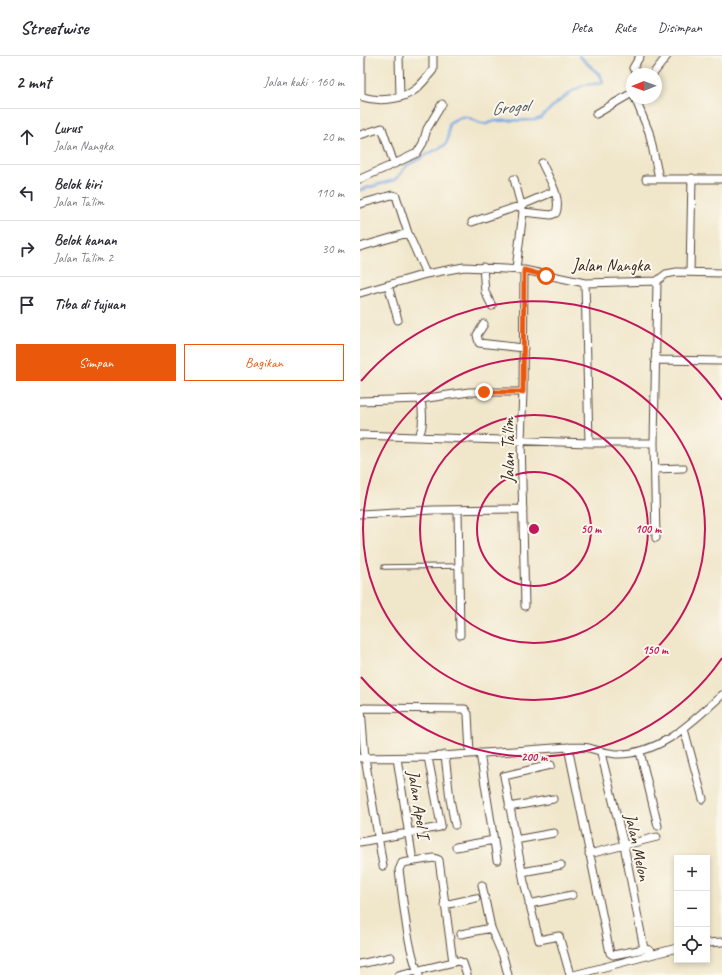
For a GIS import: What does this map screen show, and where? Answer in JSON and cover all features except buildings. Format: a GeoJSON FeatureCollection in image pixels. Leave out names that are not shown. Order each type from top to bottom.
{"type":"FeatureCollection","features":[{"type":"Feature","properties":{"kind":"street"},"geometry":{"type":"LineString","coordinates":[[361,56],[363,97],[371,99],[400,98],[416,89],[433,70],[433,56]]}},
{"type":"Feature","properties":{"kind":"street"},"geometry":{"type":"LineString","coordinates":[[399,56],[400,98]]}},
{"type":"Feature","properties":{"kind":"street"},"geometry":{"type":"LineString","coordinates":[[633,68],[638,56]]}},
{"type":"Feature","properties":{"kind":"street"},"geometry":{"type":"LineString","coordinates":[[658,68],[666,56]]}},
{"type":"Feature","properties":{"kind":"street"},"geometry":{"type":"LineString","coordinates":[[596,114],[626,96]]}},
{"type":"Feature","properties":{"kind":"street"},"geometry":{"type":"LineString","coordinates":[[360,179],[417,153],[423,143],[427,129],[442,104]]}},
{"type":"Feature","properties":{"kind":"street"},"geometry":{"type":"LineString","coordinates":[[637,104],[649,132],[659,178]]}},
{"type":"Feature","properties":{"kind":"street"},"geometry":{"type":"LineString","coordinates":[[360,135],[382,128],[394,164]]}},
{"type":"Feature","properties":{"kind":"street"},"geometry":{"type":"LineString","coordinates":[[522,209],[551,215],[556,213],[558,208],[555,190],[542,163]]}},
{"type":"Feature","properties":{"kind":"street"},"geometry":{"type":"LineString","coordinates":[[690,272],[692,178]]}},
{"type":"Feature","properties":{"kind":"street"},"geometry":{"type":"LineString","coordinates":[[514,179],[522,209],[516,270]]}},
{"type":"Feature","properties":{"kind":"street"},"geometry":{"type":"LineString","coordinates":[[646,179],[722,179]]}},
{"type":"Feature","properties":{"kind":"street"},"geometry":{"type":"LineString","coordinates":[[472,222],[522,209],[555,190]]}},
{"type":"Feature","properties":{"kind":"street"},"geometry":{"type":"LineString","coordinates":[[360,204],[392,195],[395,196],[408,233],[426,274]]}},
{"type":"Feature","properties":{"kind":"street"},"geometry":{"type":"LineString","coordinates":[[360,247],[408,233]]}},
{"type":"Feature","properties":{"kind":"street"},"geometry":{"type":"LineString","coordinates":[[484,266],[485,292],[492,306]]}},
{"type":"Feature","properties":{"kind":"street","name":"Jalan Nangka"},"geometry":{"type":"LineString","coordinates":[[360,293],[454,267],[484,266],[524,270],[585,283],[657,281],[666,274],[690,272],[722,273]]}},
{"type":"Feature","properties":{"kind":"street","name":"Jalan Ta'lim"},"geometry":{"type":"LineString","coordinates":[[524,270],[524,348],[521,439],[525,606]]}},
{"type":"Feature","properties":{"kind":"street"},"geometry":{"type":"LineString","coordinates":[[656,538],[654,443],[657,281]]}},
{"type":"Feature","properties":{"kind":"street"},"geometry":{"type":"LineString","coordinates":[[585,283],[590,443]]}},
{"type":"Feature","properties":{"kind":"street"},"geometry":{"type":"LineString","coordinates":[[388,285],[398,320]]}},
{"type":"Feature","properties":{"kind":"street"},"geometry":{"type":"LineString","coordinates":[[484,324],[477,335],[479,343],[524,348]]}},
{"type":"Feature","properties":{"kind":"street"},"geometry":{"type":"LineString","coordinates":[[655,360],[722,361]]}},
{"type":"Feature","properties":{"kind":"street"},"geometry":{"type":"LineString","coordinates":[[360,401],[421,399],[469,392],[523,392]]}},
{"type":"Feature","properties":{"kind":"street"},"geometry":{"type":"LineString","coordinates":[[418,436],[420,434],[422,415],[421,399]]}},
{"type":"Feature","properties":{"kind":"street"},"geometry":{"type":"LineString","coordinates":[[360,435],[521,439],[590,443],[654,443]]}},
{"type":"Feature","properties":{"kind":"street"},"geometry":{"type":"LineString","coordinates":[[655,469],[683,468]]}},
{"type":"Feature","properties":{"kind":"street"},"geometry":{"type":"LineString","coordinates":[[360,514],[523,509]]}},
{"type":"Feature","properties":{"kind":"street"},"geometry":{"type":"LineString","coordinates":[[458,510],[460,635]]}},
{"type":"Feature","properties":{"kind":"street"},"geometry":{"type":"LineString","coordinates":[[362,758],[428,757],[568,747],[589,748],[601,752],[629,754],[640,752],[654,746],[684,729],[722,695]]}},
{"type":"Feature","properties":{"kind":"street"},"geometry":{"type":"LineString","coordinates":[[383,866],[362,758],[360,712],[364,708],[465,709],[468,714],[470,753]]}},
{"type":"Feature","properties":{"kind":"street"},"geometry":{"type":"LineString","coordinates":[[684,729],[703,799]]}},
{"type":"Feature","properties":{"kind":"street"},"geometry":{"type":"LineString","coordinates":[[568,747],[589,854],[611,954],[644,949],[649,950],[652,953]]}},
{"type":"Feature","properties":{"kind":"street","name":"Jalan Melon"},"geometry":{"type":"LineString","coordinates":[[601,752],[624,845],[644,949]]}},
{"type":"Feature","properties":{"kind":"street"},"geometry":{"type":"LineString","coordinates":[[640,752],[658,826]]}},
{"type":"Feature","properties":{"kind":"street"},"geometry":{"type":"LineString","coordinates":[[480,753],[497,860]]}},
{"type":"Feature","properties":{"kind":"street"},"geometry":{"type":"LineString","coordinates":[[445,755],[450,799],[455,825]]}},
{"type":"Feature","properties":{"kind":"street"},"geometry":{"type":"LineString","coordinates":[[360,842],[438,828],[441,825],[428,757]]}},
{"type":"Feature","properties":{"kind":"street","name":"Jalan Apel I"},"geometry":{"type":"LineString","coordinates":[[396,758],[412,855]]}},
{"type":"Feature","properties":{"kind":"street"},"geometry":{"type":"LineString","coordinates":[[551,765],[504,776],[515,840],[538,940],[559,936],[570,975]]}},
{"type":"Feature","properties":{"kind":"street"},"geometry":{"type":"LineString","coordinates":[[509,807],[553,799]]}},
{"type":"Feature","properties":{"kind":"street"},"geometry":{"type":"LineString","coordinates":[[515,840],[554,833]]}},
{"type":"Feature","properties":{"kind":"street"},"geometry":{"type":"LineString","coordinates":[[589,854],[656,837]]}},
{"type":"Feature","properties":{"kind":"street"},"geometry":{"type":"LineString","coordinates":[[456,846],[494,840]]}},
{"type":"Feature","properties":{"kind":"street"},"geometry":{"type":"LineString","coordinates":[[418,972],[413,960],[406,918],[399,870],[402,864],[434,858],[438,859],[453,962]]}},
{"type":"Feature","properties":{"kind":"street"},"geometry":{"type":"LineString","coordinates":[[522,872],[561,865]]}},
{"type":"Feature","properties":{"kind":"street"},"geometry":{"type":"LineString","coordinates":[[482,885],[491,928],[503,956],[508,975]]}},
{"type":"Feature","properties":{"kind":"street"},"geometry":{"type":"LineString","coordinates":[[529,904],[572,895]]}},
{"type":"Feature","properties":{"kind":"street"},"geometry":{"type":"LineString","coordinates":[[444,905],[476,898]]}},
{"type":"Feature","properties":{"kind":"street"},"geometry":{"type":"LineString","coordinates":[[462,934],[491,928]]}},
{"type":"Feature","properties":{"kind":"street"},"geometry":{"type":"LineString","coordinates":[[710,944],[722,942]]}},
{"type":"Feature","properties":{"kind":"street"},"geometry":{"type":"LineString","coordinates":[[574,975],[590,973],[652,953],[674,949]]}},
{"type":"Feature","properties":{"kind":"street"},"geometry":{"type":"LineString","coordinates":[[360,964],[391,957]]}},
{"type":"Feature","properties":{"kind":"street"},"geometry":{"type":"LineString","coordinates":[[399,975],[418,972],[453,962],[463,963],[467,975]]}},
{"type":"Feature","properties":{"kind":"lane"},"geometry":{"type":"LineString","coordinates":[[384,567],[459,566]]}},
{"type":"Feature","properties":{"kind":"waterway","name":"Grogol"},"geometry":{"type":"LineString","coordinates":[[360,190],[394,180],[400,175],[406,166],[445,145],[448,139],[449,123],[456,119],[465,117],[486,124],[495,121],[535,120],[541,118],[553,106],[571,92],[584,85],[603,83],[601,76],[579,56]]}},
{"type":"Feature","properties":{"kind":"route"},"geometry":{"type":"LineString","coordinates":[[484,392],[523,392],[524,270],[546,276]]}}]}
